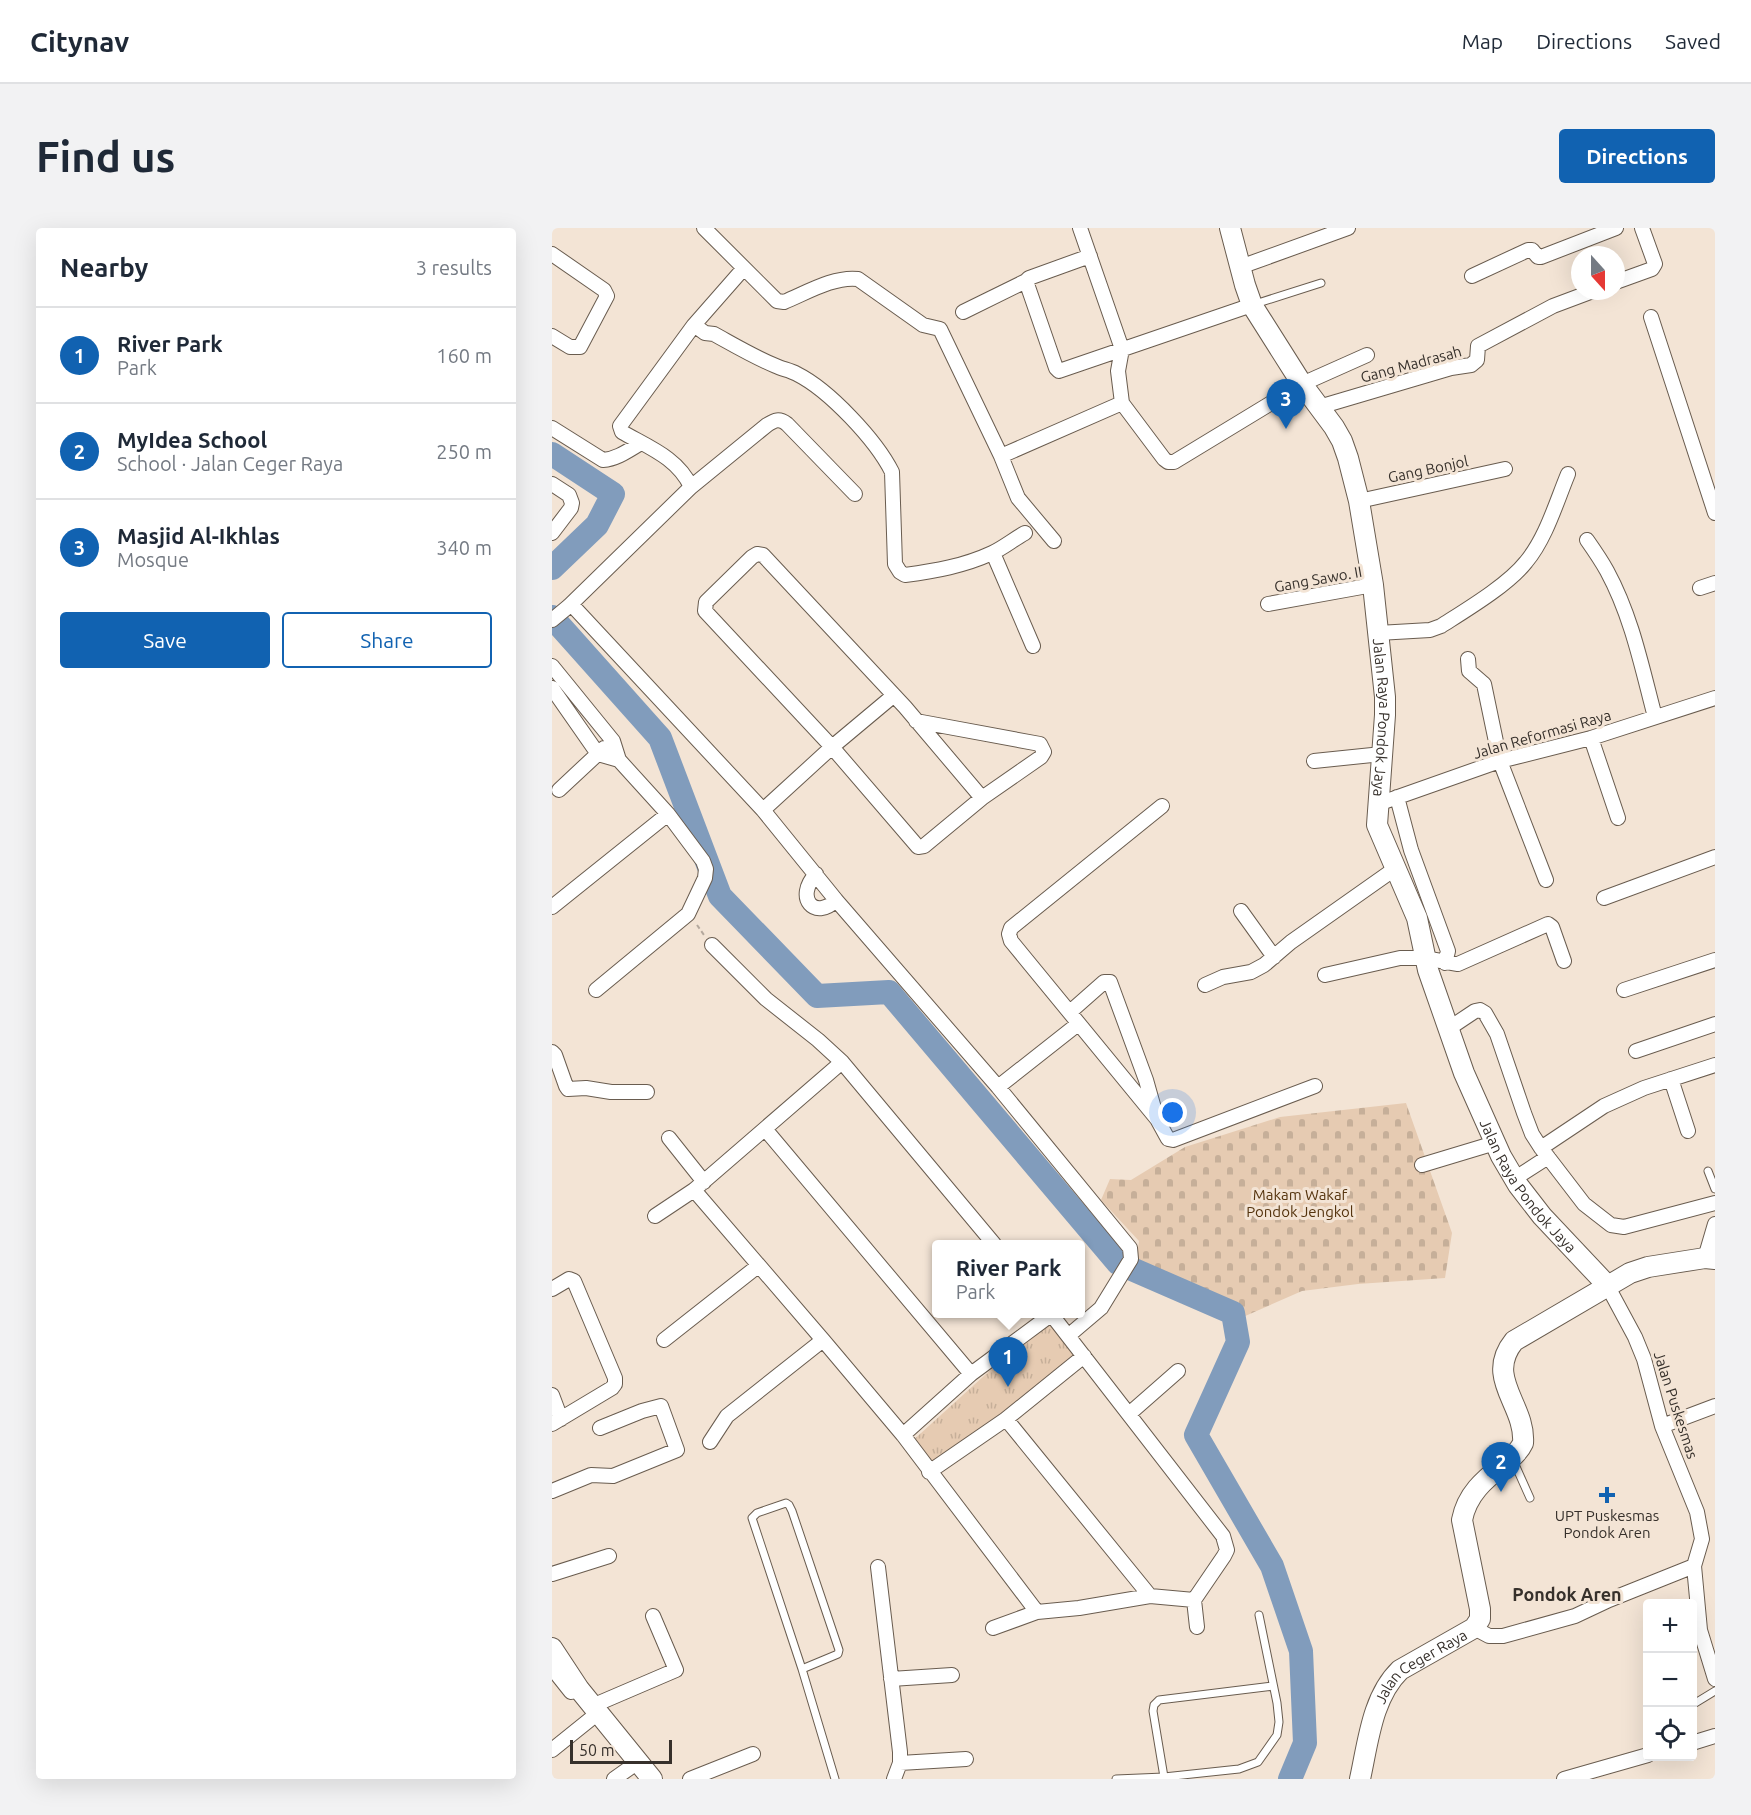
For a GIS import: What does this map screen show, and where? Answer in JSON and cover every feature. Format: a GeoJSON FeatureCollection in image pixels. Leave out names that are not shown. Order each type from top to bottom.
{"type":"FeatureCollection","features":[{"type":"Feature","properties":{"kind":"main road","name":"Jalan Raya Pondok Jaya"},"geometry":{"type":"LineString","coordinates":[[1230,228],[1252,305],[1342,441],[1359,501],[1372,585],[1385,697],[1377,825],[1417,918],[1424,958],[1448,1029],[1464,1073],[1495,1143],[1514,1179],[1542,1216],[1607,1285]]}},
{"type":"Feature","properties":{"kind":"main road","name":"Jalan Ceger Raya"},"geometry":{"type":"LineString","coordinates":[[1360,1779],[1378,1702],[1391,1679],[1400,1670],[1474,1628],[1480,1619],[1462,1520],[1464,1508],[1473,1492],[1520,1449],[1523,1437],[1503,1375],[1502,1366],[1508,1349],[1514,1341],[1630,1273],[1711,1245]]}},
{"type":"Feature","properties":{"kind":"main road"},"geometry":{"type":"LineString","coordinates":[[552,1648],[592,1709],[652,1779]]}},
{"type":"Feature","properties":{"kind":"street"},"geometry":{"type":"LineString","coordinates":[[705,228],[777,301],[784,302],[828,284],[851,278],[858,279],[922,325],[940,329],[1001,456],[1018,498],[1054,541]]}},
{"type":"Feature","properties":{"kind":"street"},"geometry":{"type":"LineString","coordinates":[[1080,228],[1122,349],[1119,371],[1122,403],[1164,459],[1171,462],[1286,394],[1367,355]]}},
{"type":"Feature","properties":{"kind":"street"},"geometry":{"type":"LineString","coordinates":[[1240,267],[1348,228]]}},
{"type":"Feature","properties":{"kind":"street"},"geometry":{"type":"LineString","coordinates":[[1472,276],[1528,250],[1532,250],[1541,257],[1616,228]]}},
{"type":"Feature","properties":{"kind":"street"},"geometry":{"type":"LineString","coordinates":[[1625,278],[1654,267],[1655,261],[1644,233]]}},
{"type":"Feature","properties":{"kind":"street"},"geometry":{"type":"LineString","coordinates":[[552,254],[604,290],[607,296],[580,347],[570,347],[552,336]]}},
{"type":"Feature","properties":{"kind":"street"},"geometry":{"type":"LineString","coordinates":[[963,312],[1029,278],[1090,256]]}},
{"type":"Feature","properties":{"kind":"street"},"geometry":{"type":"LineString","coordinates":[[690,487],[678,466],[662,454],[622,432],[620,426],[696,323],[744,268]]}},
{"type":"Feature","properties":{"kind":"street"},"geometry":{"type":"LineString","coordinates":[[1026,281],[1057,370],[1062,371],[1252,305]]}},
{"type":"Feature","properties":{"kind":"street","name":"Gang Madrasah"},"geometry":{"type":"LineString","coordinates":[[1319,407],[1451,368],[1471,365],[1477,360],[1478,346],[1553,306],[1571,299]]}},
{"type":"Feature","properties":{"kind":"street"},"geometry":{"type":"LineString","coordinates":[[1651,317],[1715,513]]}},
{"type":"Feature","properties":{"kind":"street"},"geometry":{"type":"LineString","coordinates":[[696,323],[705,333],[714,334],[797,374],[815,386],[836,403],[885,459],[892,472],[895,564],[900,572],[905,575],[944,569],[993,553],[1024,533]]}},
{"type":"Feature","properties":{"kind":"street"},"geometry":{"type":"LineString","coordinates":[[1001,456],[1122,403]]}},
{"type":"Feature","properties":{"kind":"street"},"geometry":{"type":"LineString","coordinates":[[552,620],[690,487],[767,424],[776,420],[782,420],[787,424],[855,494]]}},
{"type":"Feature","properties":{"kind":"street"},"geometry":{"type":"LineString","coordinates":[[552,428],[603,460],[611,460],[641,443]]}},
{"type":"Feature","properties":{"kind":"street","name":"Gang Bonjol"},"geometry":{"type":"LineString","coordinates":[[1359,501],[1505,469]]}},
{"type":"Feature","properties":{"kind":"street"},"geometry":{"type":"LineString","coordinates":[[1378,633],[1430,630],[1441,626],[1514,576],[1527,562],[1539,542],[1568,474]]}},
{"type":"Feature","properties":{"kind":"street"},"geometry":{"type":"LineString","coordinates":[[552,484],[569,495],[572,503],[571,508],[552,533]]}},
{"type":"Feature","properties":{"kind":"street"},"geometry":{"type":"LineString","coordinates":[[1587,540],[1607,570],[1621,599],[1635,638],[1655,717]]}},
{"type":"Feature","properties":{"kind":"street"},"geometry":{"type":"LineString","coordinates":[[993,553],[1033,646]]}},
{"type":"Feature","properties":{"kind":"street"},"geometry":{"type":"LineString","coordinates":[[916,721],[1040,744],[1044,752],[1041,757],[982,798],[924,846],[918,848],[832,747],[705,610],[706,602],[752,557],[757,554],[763,555],[916,721],[982,798]]}},
{"type":"Feature","properties":{"kind":"street"},"geometry":{"type":"LineString","coordinates":[[1700,588],[1715,583]]}},
{"type":"Feature","properties":{"kind":"street","name":"Gang Sawo. II"},"geometry":{"type":"LineString","coordinates":[[1268,604],[1372,585]]}},
{"type":"Feature","properties":{"kind":"street"},"geometry":{"type":"LineString","coordinates":[[570,605],[763,810],[836,900],[998,1087],[1130,1248],[1131,1259],[1101,1308],[1068,1336]]}},
{"type":"Feature","properties":{"kind":"street"},"geometry":{"type":"LineString","coordinates":[[1468,659],[1469,671],[1484,684],[1500,761],[1546,880]]}},
{"type":"Feature","properties":{"kind":"street"},"geometry":{"type":"LineString","coordinates":[[552,666],[613,741],[619,760],[668,814],[703,861],[706,869],[705,878],[688,914],[596,990]]}},
{"type":"Feature","properties":{"kind":"street"},"geometry":{"type":"LineString","coordinates":[[552,688],[598,754],[619,760]]}},
{"type":"Feature","properties":{"kind":"street"},"geometry":{"type":"LineString","coordinates":[[763,810],[832,747],[893,696]]}},
{"type":"Feature","properties":{"kind":"street","name":"Jalan Reformasi Raya"},"geometry":{"type":"LineString","coordinates":[[1377,808],[1397,797],[1500,761],[1591,738],[1715,698]]}},
{"type":"Feature","properties":{"kind":"street"},"geometry":{"type":"LineString","coordinates":[[1591,738],[1618,818]]}},
{"type":"Feature","properties":{"kind":"street"},"geometry":{"type":"LineString","coordinates":[[559,790],[613,741]]}},
{"type":"Feature","properties":{"kind":"street"},"geometry":{"type":"LineString","coordinates":[[1314,761],[1382,754]]}},
{"type":"Feature","properties":{"kind":"street"},"geometry":{"type":"LineString","coordinates":[[1397,797],[1411,850],[1448,951],[1445,963]]}},
{"type":"Feature","properties":{"kind":"street"},"geometry":{"type":"LineString","coordinates":[[1157,1119],[1011,941],[1009,934],[1011,928],[1162,806]]}},
{"type":"Feature","properties":{"kind":"street"},"geometry":{"type":"LineString","coordinates":[[552,907],[668,814]]}},
{"type":"Feature","properties":{"kind":"street"},"geometry":{"type":"LineString","coordinates":[[1604,898],[1715,857]]}},
{"type":"Feature","properties":{"kind":"street"},"geometry":{"type":"LineString","coordinates":[[1205,985],[1223,977],[1251,972],[1275,957],[1291,942],[1395,868]]}},
{"type":"Feature","properties":{"kind":"street"},"geometry":{"type":"LineString","coordinates":[[816,874],[807,886],[808,902],[813,907],[822,908],[831,906],[836,900]]}},
{"type":"Feature","properties":{"kind":"street"},"geometry":{"type":"LineString","coordinates":[[1241,911],[1275,957]]}},
{"type":"Feature","properties":{"kind":"street"},"geometry":{"type":"LineString","coordinates":[[1325,975],[1400,958],[1424,958],[1458,964],[1548,924],[1552,927],[1564,961]]}},
{"type":"Feature","properties":{"kind":"street"},"geometry":{"type":"LineString","coordinates":[[712,945],[766,999],[842,1062],[990,1240]]}},
{"type":"Feature","properties":{"kind":"street"},"geometry":{"type":"LineString","coordinates":[[1624,990],[1715,960]]}},
{"type":"Feature","properties":{"kind":"street"},"geometry":{"type":"LineString","coordinates":[[998,1087],[1074,1018],[1104,982],[1110,982],[1146,1080],[1157,1119],[1168,1139],[1173,1140],[1315,1086]]}},
{"type":"Feature","properties":{"kind":"street"},"geometry":{"type":"LineString","coordinates":[[1448,1029],[1475,1011],[1480,1010],[1485,1013],[1497,1034],[1532,1134],[1584,1204],[1611,1225],[1624,1227],[1715,1203]]}},
{"type":"Feature","properties":{"kind":"street"},"geometry":{"type":"LineString","coordinates":[[1636,1051],[1715,1024]]}},
{"type":"Feature","properties":{"kind":"street"},"geometry":{"type":"LineString","coordinates":[[552,1052],[566,1086],[647,1092]]}},
{"type":"Feature","properties":{"kind":"street"},"geometry":{"type":"LineString","coordinates":[[655,1216],[699,1186],[842,1062]]}},
{"type":"Feature","properties":{"kind":"street"},"geometry":{"type":"LineString","coordinates":[[1514,1179],[1604,1106],[1644,1088],[1715,1065]]}},
{"type":"Feature","properties":{"kind":"street"},"geometry":{"type":"LineString","coordinates":[[1671,1079],[1688,1131]]}},
{"type":"Feature","properties":{"kind":"street"},"geometry":{"type":"LineString","coordinates":[[765,1129],[971,1374]]}},
{"type":"Feature","properties":{"kind":"street"},"geometry":{"type":"LineString","coordinates":[[669,1138],[699,1186],[758,1266],[903,1435],[1037,1612]]}},
{"type":"Feature","properties":{"kind":"street"},"geometry":{"type":"LineString","coordinates":[[1422,1166],[1495,1143]]}},
{"type":"Feature","properties":{"kind":"street"},"geometry":{"type":"LineString","coordinates":[[664,1340],[758,1266]]}},
{"type":"Feature","properties":{"kind":"street"},"geometry":{"type":"LineString","coordinates":[[552,1289],[569,1279],[574,1281],[615,1378],[612,1388],[556,1421],[552,1395]]}},
{"type":"Feature","properties":{"kind":"street","name":"Jalan Puskesmas"},"geometry":{"type":"LineString","coordinates":[[1607,1285],[1644,1359],[1662,1426],[1701,1526],[1702,1539],[1694,1566],[1700,1630],[1715,1679]]}},
{"type":"Feature","properties":{"kind":"street"},"geometry":{"type":"LineString","coordinates":[[903,1435],[971,1374],[1047,1318]]}},
{"type":"Feature","properties":{"kind":"street"},"geometry":{"type":"LineString","coordinates":[[1055,1318],[1223,1536],[1227,1550],[1194,1600],[1197,1628]]}},
{"type":"Feature","properties":{"kind":"street"},"geometry":{"type":"LineString","coordinates":[[710,1442],[727,1416],[823,1340]]}},
{"type":"Feature","properties":{"kind":"street"},"geometry":{"type":"LineString","coordinates":[[929,1472],[1006,1419],[1084,1356]]}},
{"type":"Feature","properties":{"kind":"street"},"geometry":{"type":"LineString","coordinates":[[1129,1414],[1178,1371]]}},
{"type":"Feature","properties":{"kind":"street"},"geometry":{"type":"LineString","coordinates":[[1662,1426],[1715,1406]]}},
{"type":"Feature","properties":{"kind":"street"},"geometry":{"type":"LineString","coordinates":[[552,1491],[591,1475],[613,1476],[677,1450],[661,1407],[642,1411],[600,1428]]}},
{"type":"Feature","properties":{"kind":"street"},"geometry":{"type":"LineString","coordinates":[[1006,1419],[1150,1596]]}},
{"type":"Feature","properties":{"kind":"street"},"geometry":{"type":"LineString","coordinates":[[552,1574],[609,1556]]}},
{"type":"Feature","properties":{"kind":"street"},"geometry":{"type":"LineString","coordinates":[[1474,1628],[1496,1637],[1523,1631],[1575,1616],[1609,1599],[1694,1566]]}},
{"type":"Feature","properties":{"kind":"street"},"geometry":{"type":"LineString","coordinates":[[878,1567],[900,1763],[894,1779]]}},
{"type":"Feature","properties":{"kind":"street"},"geometry":{"type":"LineString","coordinates":[[993,1628],[1037,1612],[1079,1608],[1150,1596],[1194,1600]]}},
{"type":"Feature","properties":{"kind":"street"},"geometry":{"type":"LineString","coordinates":[[552,1750],[592,1709],[676,1670],[653,1616]]}},
{"type":"Feature","properties":{"kind":"street"},"geometry":{"type":"LineString","coordinates":[[552,1668],[592,1709]]}},
{"type":"Feature","properties":{"kind":"street"},"geometry":{"type":"LineString","coordinates":[[891,1679],[952,1675]]}},
{"type":"Feature","properties":{"kind":"street"},"geometry":{"type":"LineString","coordinates":[[1697,1741],[1715,1736]]}},
{"type":"Feature","properties":{"kind":"street"},"geometry":{"type":"LineString","coordinates":[[690,1779],[753,1754]]}},
{"type":"Feature","properties":{"kind":"street"},"geometry":{"type":"LineString","coordinates":[[1564,1779],[1643,1756]]}},
{"type":"Feature","properties":{"kind":"street"},"geometry":{"type":"LineString","coordinates":[[900,1763],[966,1759]]}},
{"type":"Feature","properties":{"kind":"street"},"geometry":{"type":"LineString","coordinates":[[614,1779],[638,1762]]}},
{"type":"Feature","properties":{"kind":"lane"},"geometry":{"type":"LineString","coordinates":[[1252,305],[1321,283]]}},
{"type":"Feature","properties":{"kind":"lane"},"geometry":{"type":"LineString","coordinates":[[1708,1171],[1715,1189]]}},
{"type":"Feature","properties":{"kind":"lane"},"geometry":{"type":"LineString","coordinates":[[1511,1458],[1530,1498]]}},
{"type":"Feature","properties":{"kind":"lane"},"geometry":{"type":"LineString","coordinates":[[802,1669],[838,1654],[839,1650],[792,1511],[786,1503],[757,1513],[752,1518],[802,1669],[835,1779]]}},
{"type":"Feature","properties":{"kind":"lane"},"geometry":{"type":"LineString","coordinates":[[1116,1779],[1164,1777],[1239,1769],[1258,1762],[1277,1735],[1278,1712],[1259,1615]]}},
{"type":"Feature","properties":{"kind":"lane"},"geometry":{"type":"LineString","coordinates":[[1164,1777],[1153,1712],[1154,1705],[1159,1700],[1273,1686]]}},
{"type":"Feature","properties":{"kind":"lane"},"geometry":{"type":"LineString","coordinates":[[1697,1702],[1715,1691]]}},
{"type":"Feature","properties":{"kind":"path"},"geometry":{"type":"LineString","coordinates":[[688,914],[712,945]]}},
{"type":"Feature","properties":{"kind":"green space","name":"Makam Wakaf Pondok Jengkol"},"geometry":{"type":"Polygon","coordinates":[[[1406,1103],[1452,1233],[1445,1278],[1358,1284],[1302,1291],[1243,1317],[1134,1277],[1139,1241],[1101,1200],[1110,1179],[1131,1180],[1185,1147],[1280,1117],[1406,1103]]]}},
{"type":"Feature","properties":{"kind":"green space"},"geometry":{"type":"Polygon","coordinates":[[[1048,1318],[1055,1318],[1084,1356],[929,1472],[909,1444],[1048,1318]]]}},
{"type":"Feature","properties":{"kind":"waterway"},"geometry":{"type":"LineString","coordinates":[[552,454],[613,494],[597,525],[552,568]]}},
{"type":"Feature","properties":{"kind":"waterway"},"geometry":{"type":"LineString","coordinates":[[552,617],[660,738],[720,896],[817,996],[889,992],[1118,1263],[1233,1313],[1238,1342],[1196,1435],[1272,1566],[1301,1651],[1305,1743],[1290,1779]]}},
{"type":"Feature","properties":{"kind":"place","name":"Masjid Al-Ikhlas"},"geometry":{"type":"Point","coordinates":[1286,429]}},
{"type":"Feature","properties":{"kind":"place","name":"River Park"},"geometry":{"type":"Point","coordinates":[1008,1387]}},
{"type":"Feature","properties":{"kind":"place","name":"MyIdea School"},"geometry":{"type":"Point","coordinates":[1501,1492]}},
{"type":"Feature","properties":{"kind":"place","name":"UPT Puskesmas Pondok Aren"},"geometry":{"type":"Point","coordinates":[1607,1495]}},
{"type":"Feature","properties":{"kind":"district","name":"Pondok Aren"},"geometry":{"type":"Point","coordinates":[1567,1594]}}]}
